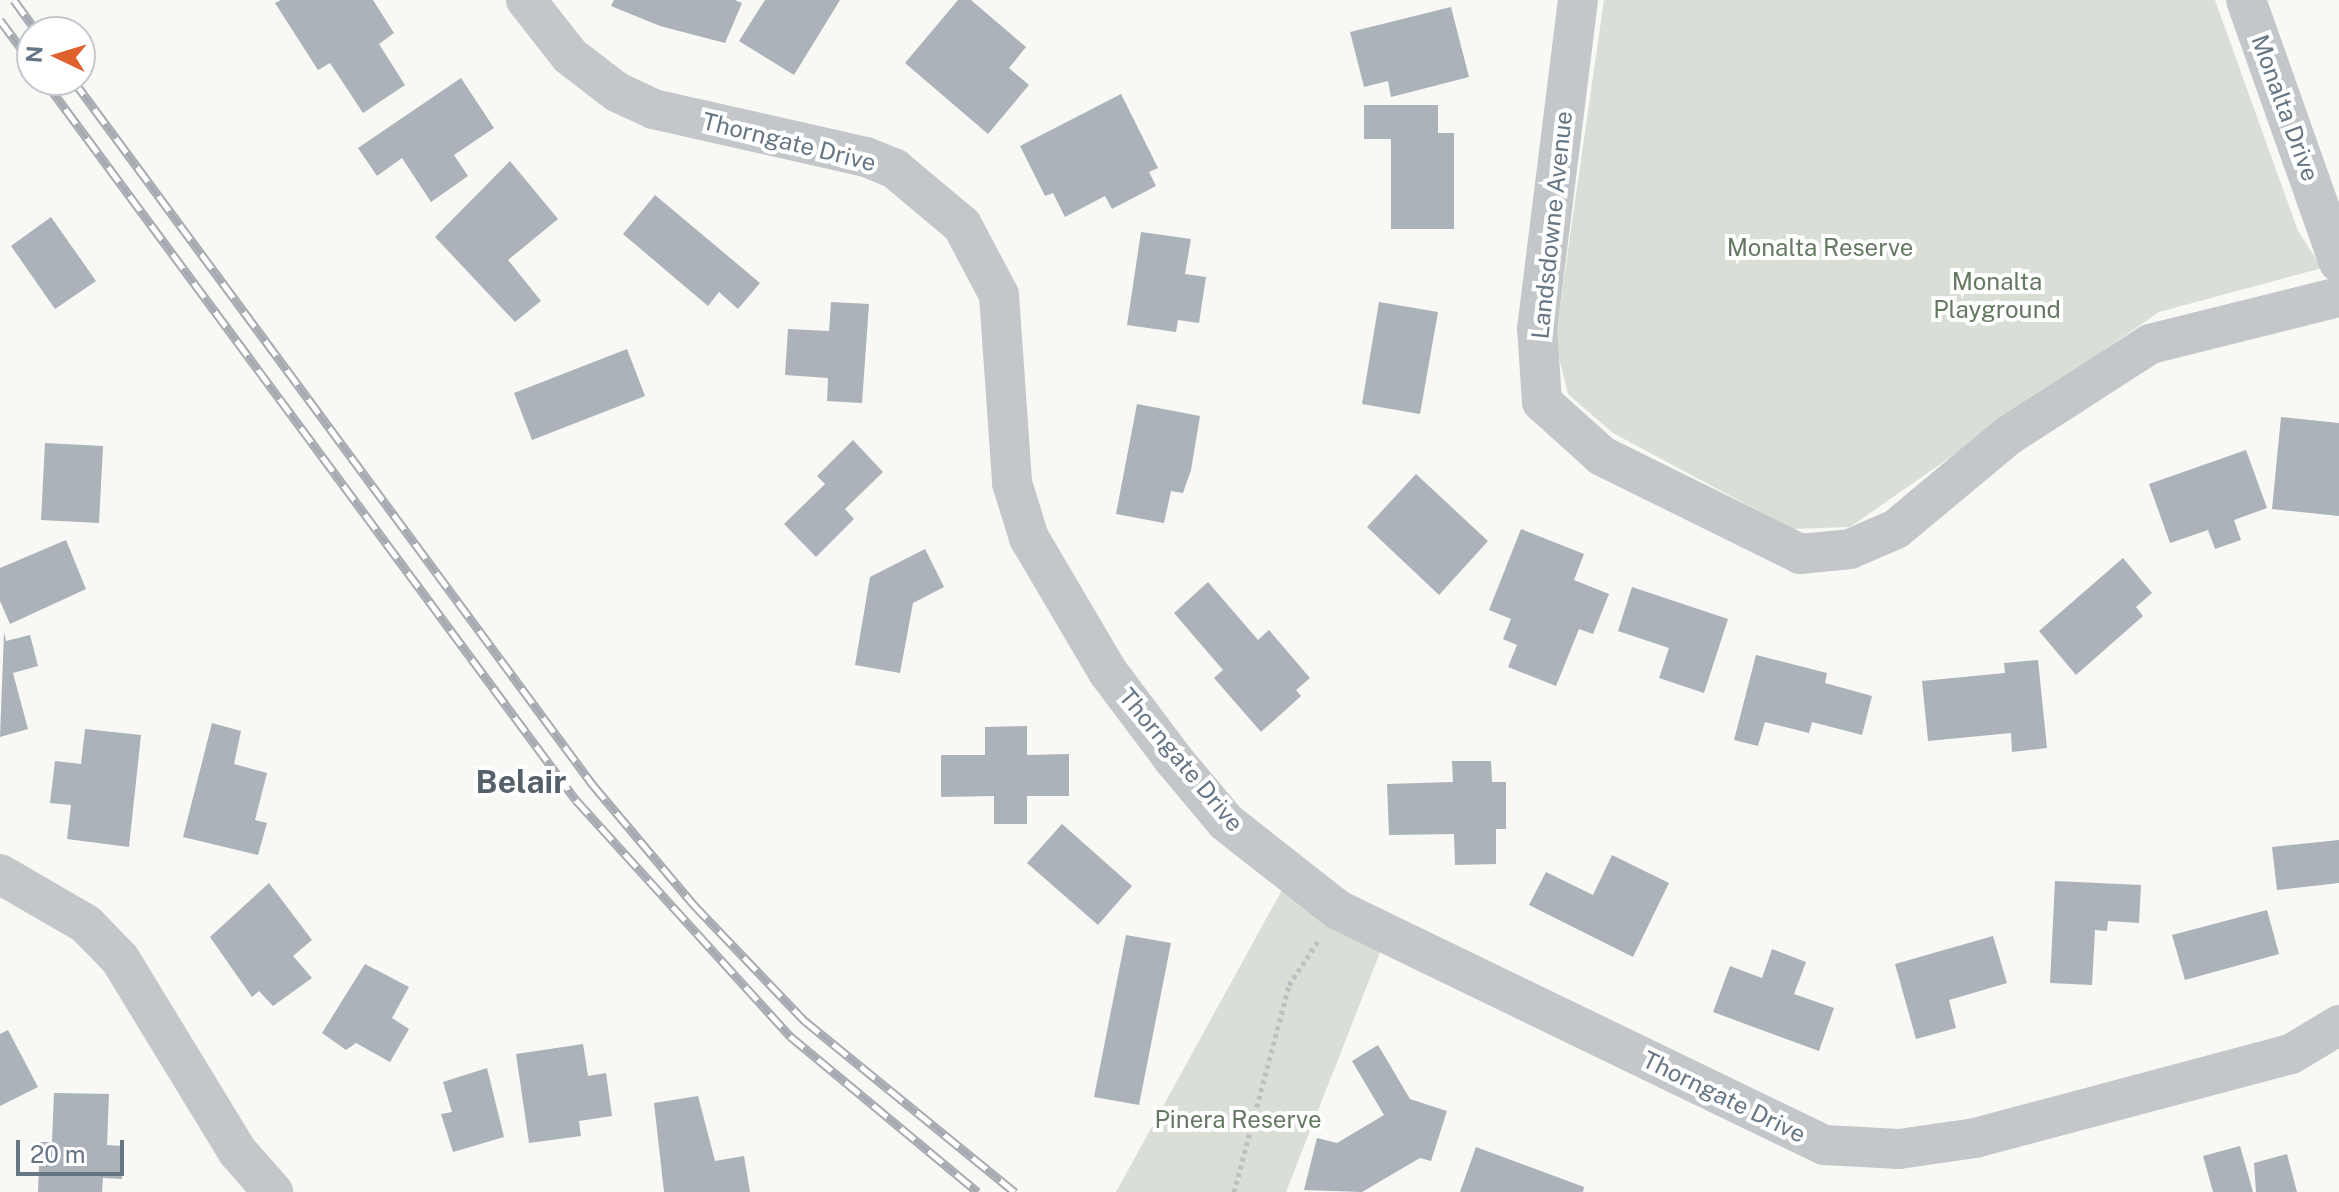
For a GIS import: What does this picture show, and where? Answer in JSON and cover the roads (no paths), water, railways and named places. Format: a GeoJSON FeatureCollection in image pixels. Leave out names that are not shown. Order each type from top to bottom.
{"type":"FeatureCollection","features":[{"type":"Feature","properties":{"kind":"street","name":"Thorngate Drive"},"geometry":{"type":"LineString","coordinates":[[526,0],[570,56],[617,92],[653,109],[866,157],[895,169],[962,225],[999,295],[1012,483],[1029,538],[1108,672],[1174,760],[1226,822],[1338,910],[1824,1145],[1899,1149],[1975,1138],[2291,1054],[2339,1025]]}},
{"type":"Feature","properties":{"kind":"street","name":"Landsdowne Avenue"},"geometry":{"type":"LineString","coordinates":[[1578,0],[1537,328],[1542,402],[1602,456],[1800,554],[1850,549],[1896,529],[2009,435],[2150,344],[2339,297]]}},
{"type":"Feature","properties":{"kind":"street","name":"Monalta Drive"},"geometry":{"type":"LineString","coordinates":[[2246,0],[2339,262]]}},
{"type":"Feature","properties":{"kind":"street"},"geometry":{"type":"LineString","coordinates":[[0,874],[86,924],[120,959],[237,1151],[273,1192]]}},
{"type":"Feature","properties":{"kind":"railway"},"geometry":{"type":"LineString","coordinates":[[14,0],[26,16]]}},
{"type":"Feature","properties":{"kind":"railway"},"geometry":{"type":"LineString","coordinates":[[0,20],[16,42]]}},
{"type":"Feature","properties":{"kind":"railway"},"geometry":{"type":"LineString","coordinates":[[56,96],[576,800],[790,1036],[978,1192]]}},
{"type":"Feature","properties":{"kind":"railway"},"geometry":{"type":"LineString","coordinates":[[85,96],[593,785],[694,905],[805,1021],[1015,1192]]}},
{"type":"Feature","properties":{"kind":"district","name":"Belair"},"geometry":{"type":"Point","coordinates":[521,782]}},
{"type":"Feature","properties":{"kind":"park label","name":"Monalta Reserve"},"geometry":{"type":"Point","coordinates":[1820,248]}},
{"type":"Feature","properties":{"kind":"park label","name":"Monalta Playground"},"geometry":{"type":"Point","coordinates":[1997,296]}},
{"type":"Feature","properties":{"kind":"park label","name":"Pinera Reserve"},"geometry":{"type":"Point","coordinates":[1238,1120]}}]}
